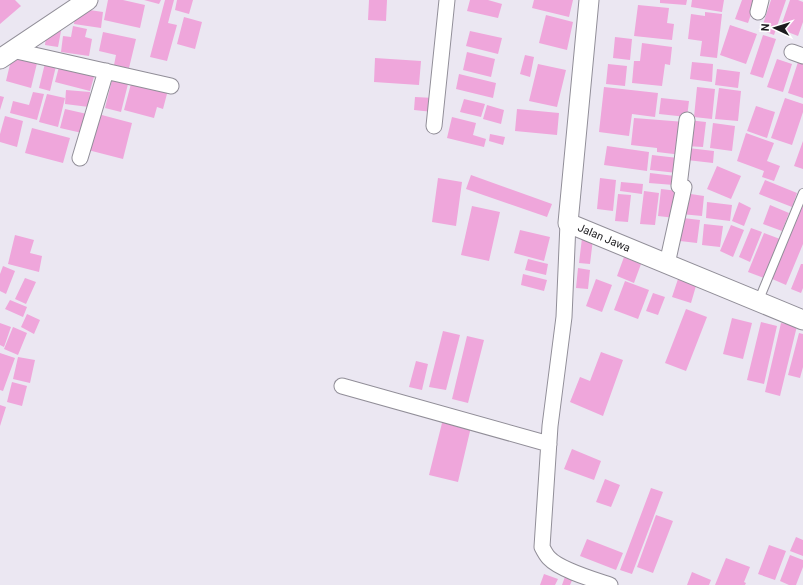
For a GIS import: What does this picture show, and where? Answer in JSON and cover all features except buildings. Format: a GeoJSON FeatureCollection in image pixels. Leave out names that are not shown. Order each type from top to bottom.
{"type":"FeatureCollection","features":[{"type":"Feature","properties":{"kind":"street"},"geometry":{"type":"LineString","coordinates":[[6,54],[88,0]]}},
{"type":"Feature","properties":{"kind":"street"},"geometry":{"type":"LineString","coordinates":[[434,126],[447,0]]}},
{"type":"Feature","properties":{"kind":"street","name":"Jalan Jawa"},"geometry":{"type":"LineString","coordinates":[[589,0],[568,223],[803,320]]}},
{"type":"Feature","properties":{"kind":"street"},"geometry":{"type":"LineString","coordinates":[[6,54],[106,72],[171,86]]}},
{"type":"Feature","properties":{"kind":"street"},"geometry":{"type":"LineString","coordinates":[[80,158],[106,72]]}},
{"type":"Feature","properties":{"kind":"street"},"geometry":{"type":"LineString","coordinates":[[667,264],[684,187],[679,186],[687,120]]}},
{"type":"Feature","properties":{"kind":"street"},"geometry":{"type":"LineString","coordinates":[[568,223],[564,317],[549,444],[542,547],[549,558],[558,564],[580,575],[610,585]]}},
{"type":"Feature","properties":{"kind":"street"},"geometry":{"type":"LineString","coordinates":[[342,386],[549,444]]}},
{"type":"Feature","properties":{"kind":"lane"},"geometry":{"type":"LineString","coordinates":[[758,302],[803,193]]}}]}
